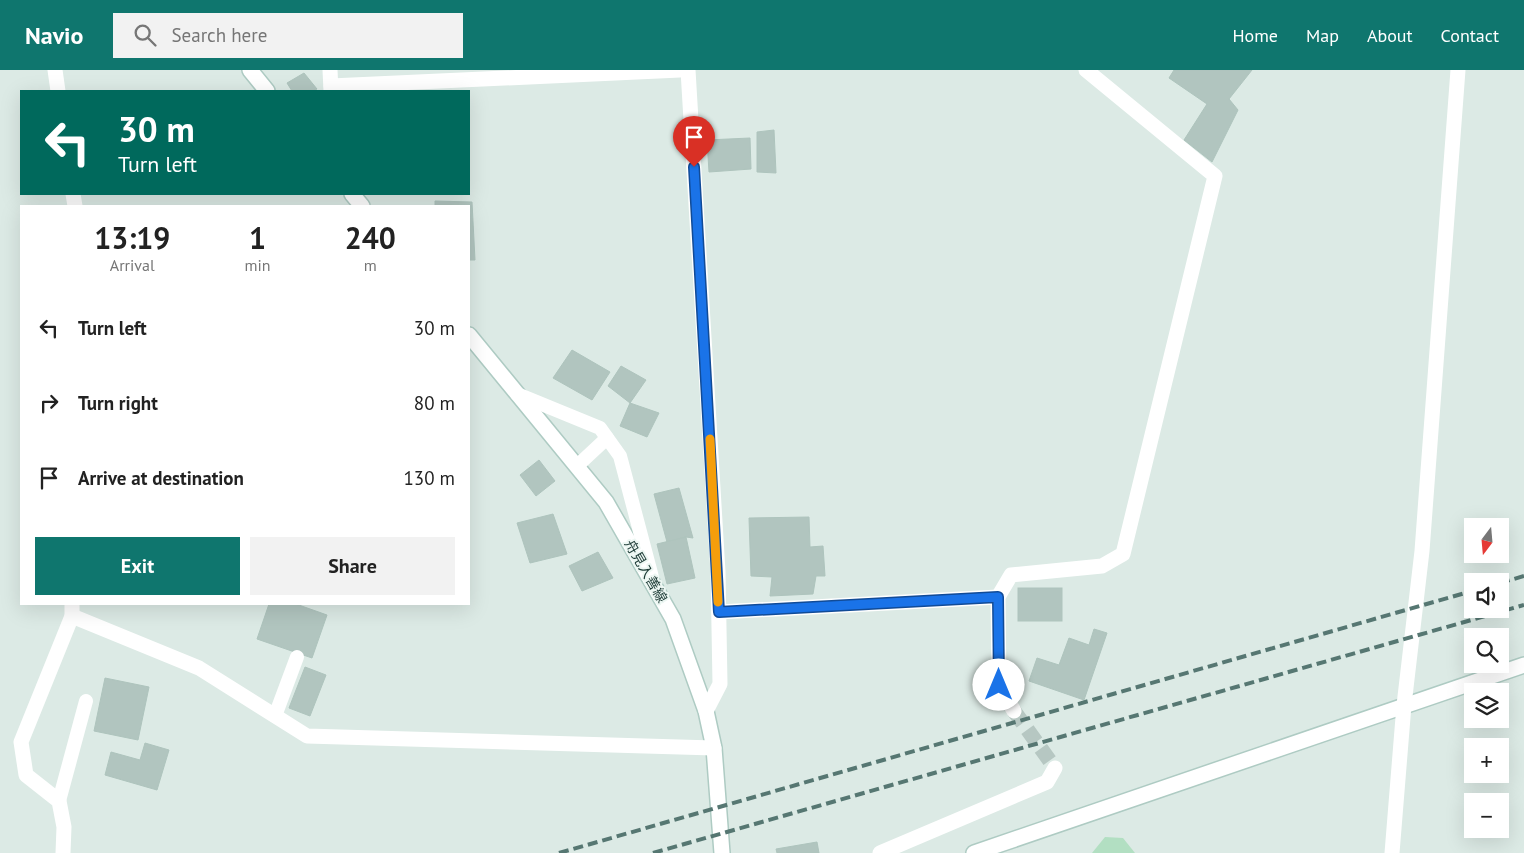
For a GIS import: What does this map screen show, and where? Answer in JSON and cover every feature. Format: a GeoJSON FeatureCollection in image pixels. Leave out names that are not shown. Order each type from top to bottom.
{"type":"FeatureCollection","features":[{"type":"Feature","properties":{"kind":"street"},"geometry":{"type":"LineString","coordinates":[[56,70],[58,90]]}},
{"type":"Feature","properties":{"kind":"street"},"geometry":{"type":"LineString","coordinates":[[250,70],[266,90]]}},
{"type":"Feature","properties":{"kind":"street"},"geometry":{"type":"LineString","coordinates":[[330,70],[331,88],[680,70]]}},
{"type":"Feature","properties":{"kind":"street"},"geometry":{"type":"LineString","coordinates":[[688,70],[719,612],[720,684],[706,711]]}},
{"type":"Feature","properties":{"kind":"street"},"geometry":{"type":"LineString","coordinates":[[1014,711],[999,685],[998,597],[1011,575],[1102,566],[1123,554],[1215,176],[1086,70]]}},
{"type":"Feature","properties":{"kind":"street"},"geometry":{"type":"LineString","coordinates":[[1392,853],[1404,705],[1422,550],[1458,70]]}},
{"type":"Feature","properties":{"kind":"street"},"geometry":{"type":"LineString","coordinates":[[353,195],[361,205]]}},
{"type":"Feature","properties":{"kind":"street","name":"舟見入善線"},"geometry":{"type":"LineString","coordinates":[[470,336],[606,502],[673,619],[706,711],[714,748],[722,853]]}},
{"type":"Feature","properties":{"kind":"street"},"geometry":{"type":"LineString","coordinates":[[719,612],[998,597]]}},
{"type":"Feature","properties":{"kind":"street"},"geometry":{"type":"LineString","coordinates":[[63,853],[64,827],[59,801],[26,775],[21,742],[72,610],[199,668],[308,736],[714,748]]}},
{"type":"Feature","properties":{"kind":"street"},"geometry":{"type":"LineString","coordinates":[[974,853],[1524,665]]}},
{"type":"Feature","properties":{"kind":"street"},"geometry":{"type":"LineString","coordinates":[[880,853],[1046,782],[1055,768]]}},
{"type":"Feature","properties":{"kind":"lane"},"geometry":{"type":"LineString","coordinates":[[517,394],[600,428],[620,456],[655,588]]}},
{"type":"Feature","properties":{"kind":"lane"},"geometry":{"type":"LineString","coordinates":[[577,466],[607,438]]}},
{"type":"Feature","properties":{"kind":"lane"},"geometry":{"type":"LineString","coordinates":[[276,716],[297,657]]}},
{"type":"Feature","properties":{"kind":"lane"},"geometry":{"type":"LineString","coordinates":[[59,801],[86,701]]}},
{"type":"Feature","properties":{"kind":"green space"},"geometry":{"type":"Polygon","coordinates":[[[1105,837],[1123,838],[1135,853],[1092,853],[1105,837]]]}},
{"type":"Feature","properties":{"kind":"building"},"geometry":{"type":"Polygon","coordinates":[[[1174,70],[1252,70],[1229,99],[1238,110],[1212,162],[1184,140],[1207,104],[1169,78],[1174,70]]]}},
{"type":"Feature","properties":{"kind":"building"},"geometry":{"type":"Polygon","coordinates":[[[304,73],[317,89],[291,90],[287,83],[304,73]]]}},
{"type":"Feature","properties":{"kind":"building"},"geometry":{"type":"Polygon","coordinates":[[[774,130],[776,173],[757,172],[757,132],[774,130]]]}},
{"type":"Feature","properties":{"kind":"building"},"geometry":{"type":"Polygon","coordinates":[[[750,138],[751,169],[709,172],[707,140],[750,138]]]}},
{"type":"Feature","properties":{"kind":"building"},"geometry":{"type":"Polygon","coordinates":[[[435,201],[472,202],[475,260],[470,260],[470,205],[435,205],[435,201]]]}},
{"type":"Feature","properties":{"kind":"building"},"geometry":{"type":"Polygon","coordinates":[[[572,350],[610,372],[592,400],[553,378],[572,350]]]}},
{"type":"Feature","properties":{"kind":"building"},"geometry":{"type":"Polygon","coordinates":[[[621,366],[646,380],[630,403],[608,386],[621,366]]]}},
{"type":"Feature","properties":{"kind":"building"},"geometry":{"type":"Polygon","coordinates":[[[630,403],[659,413],[647,437],[620,426],[630,403]]]}},
{"type":"Feature","properties":{"kind":"building"},"geometry":{"type":"Polygon","coordinates":[[[539,460],[555,481],[536,496],[520,475],[539,460]]]}},
{"type":"Feature","properties":{"kind":"building"},"geometry":{"type":"Polygon","coordinates":[[[679,488],[693,538],[686,537],[667,542],[654,494],[679,488]]]}},
{"type":"Feature","properties":{"kind":"building"},"geometry":{"type":"Polygon","coordinates":[[[553,514],[567,554],[530,563],[517,523],[553,514]]]}},
{"type":"Feature","properties":{"kind":"building"},"geometry":{"type":"Polygon","coordinates":[[[809,517],[810,547],[823,546],[825,576],[816,576],[813,594],[770,596],[772,577],[751,576],[749,518],[809,517]]]}},
{"type":"Feature","properties":{"kind":"building"},"geometry":{"type":"Polygon","coordinates":[[[686,537],[695,578],[667,584],[657,544],[686,537]]]}},
{"type":"Feature","properties":{"kind":"building"},"geometry":{"type":"Polygon","coordinates":[[[598,552],[613,578],[582,591],[569,566],[598,552]]]}},
{"type":"Feature","properties":{"kind":"building"},"geometry":{"type":"Polygon","coordinates":[[[1018,588],[1062,588],[1062,621],[1018,621],[1018,588]]]}},
{"type":"Feature","properties":{"kind":"building"},"geometry":{"type":"Polygon","coordinates":[[[269,605],[299,605],[327,615],[312,658],[257,639],[269,605]]]}},
{"type":"Feature","properties":{"kind":"building"},"geometry":{"type":"Polygon","coordinates":[[[1094,629],[1107,633],[1084,700],[1029,681],[1037,658],[1059,665],[1069,638],[1089,645],[1094,629]]]}},
{"type":"Feature","properties":{"kind":"building"},"geometry":{"type":"Polygon","coordinates":[[[305,667],[326,675],[310,716],[289,708],[305,667]]]}},
{"type":"Feature","properties":{"kind":"building"},"geometry":{"type":"Polygon","coordinates":[[[105,678],[149,687],[138,740],[94,731],[105,678]]]}},
{"type":"Feature","properties":{"kind":"building"},"geometry":{"type":"Polygon","coordinates":[[[145,743],[169,750],[157,790],[105,775],[111,752],[140,760],[145,743]]]}},
{"type":"Feature","properties":{"kind":"building"},"geometry":{"type":"Polygon","coordinates":[[[817,842],[819,853],[777,853],[776,849],[817,842]]]}},
{"type":"Feature","properties":{"kind":"tunnel"},"geometry":{"type":"LineString","coordinates":[[1014,711],[1055,768]]}},
{"type":"Feature","properties":{"kind":"railway"},"geometry":{"type":"LineString","coordinates":[[1509,580],[1524,576]]}},
{"type":"Feature","properties":{"kind":"railway"},"geometry":{"type":"LineString","coordinates":[[559,853],[1464,593]]}},
{"type":"Feature","properties":{"kind":"railway"},"geometry":{"type":"LineString","coordinates":[[653,853],[1524,605]]}},
{"type":"Feature","properties":{"kind":"slow traffic"},"geometry":{"type":"LineString","coordinates":[[710,439],[718,602]]}},
{"type":"Feature","properties":{"kind":"route"},"geometry":{"type":"LineString","coordinates":[[694,167],[719,612],[998,597],[999,685]]}}]}
